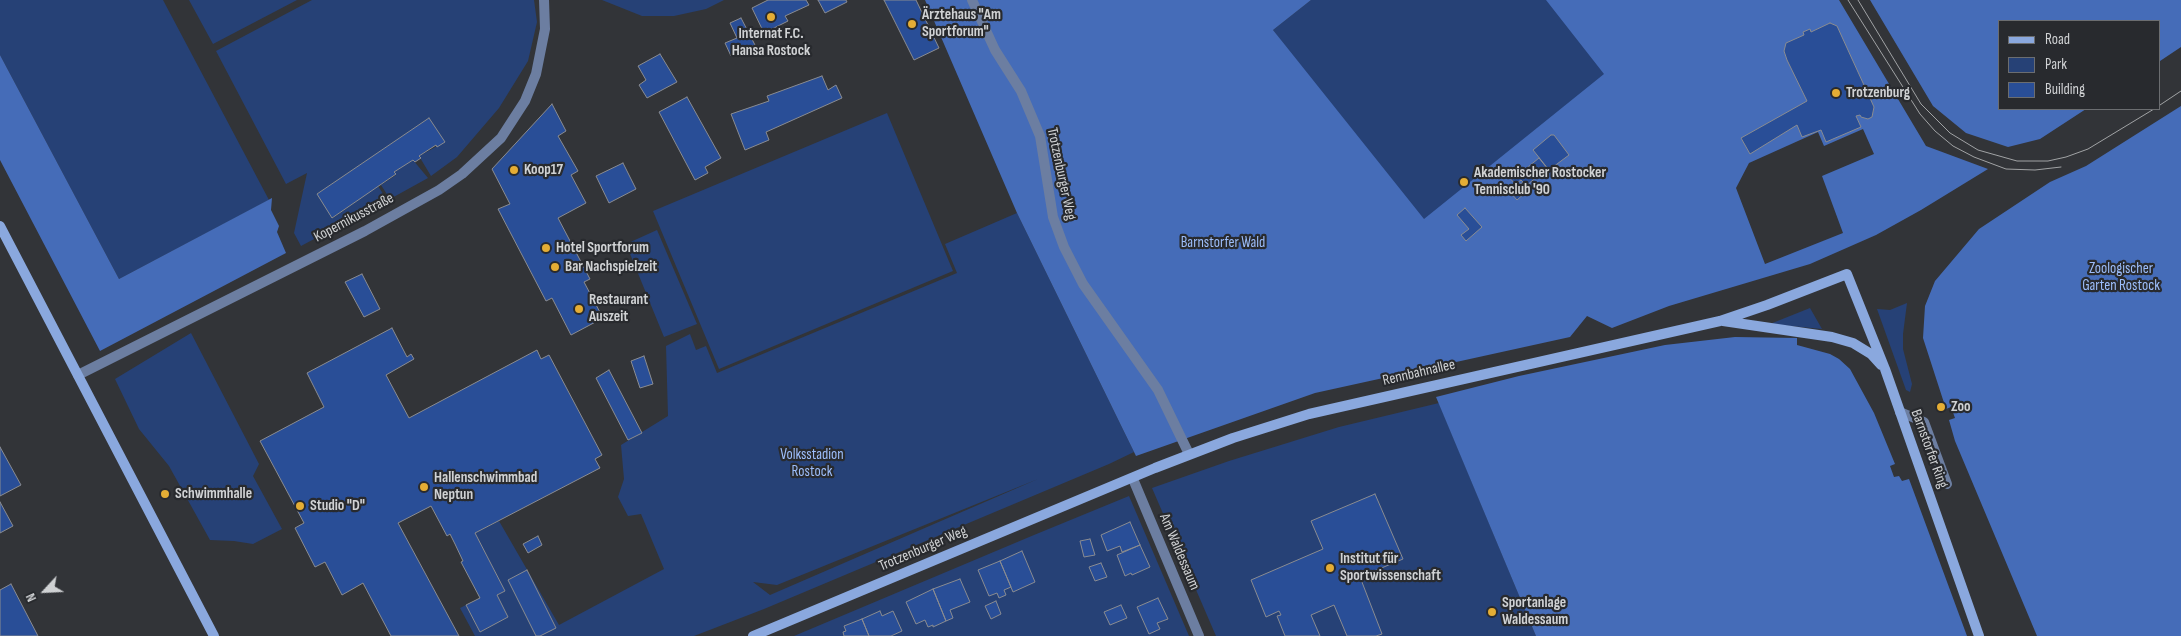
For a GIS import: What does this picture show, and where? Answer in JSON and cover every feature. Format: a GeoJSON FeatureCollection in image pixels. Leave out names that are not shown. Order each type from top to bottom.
{"type":"FeatureCollection","features":[{"type":"Feature","properties":{"kind":"street","name":"Kopernikusstraße"},"geometry":{"type":"LineString","coordinates":[[78,375],[365,230],[439,190],[462,174],[501,138],[525,101],[536,74],[545,29],[544,0]]}},
{"type":"Feature","properties":{"kind":"street","name":"Trotzenburger Weg"},"geometry":{"type":"LineString","coordinates":[[972,0],[995,50],[1021,91],[1040,136],[1053,217],[1064,247],[1083,284],[1158,390],[1189,454]]}},
{"type":"Feature","properties":{"kind":"street"},"geometry":{"type":"LineString","coordinates":[[0,226],[214,636]]}},
{"type":"Feature","properties":{"kind":"street","name":"Rennbahnallee"},"geometry":{"type":"LineString","coordinates":[[1134,483],[1189,454],[1309,414],[1502,368],[1637,340],[1720,320],[1775,302],[1847,274]]}},
{"type":"Feature","properties":{"kind":"street","name":"Barnstorfer Ring"},"geometry":{"type":"LineString","coordinates":[[1847,274],[1885,369],[1979,636]]}},
{"type":"Feature","properties":{"kind":"street","name":"Rennbahnallee"},"geometry":{"type":"LineString","coordinates":[[1720,320],[1832,336],[1852,343],[1871,354],[1885,369]]}},
{"type":"Feature","properties":{"kind":"street"},"geometry":{"type":"LineString","coordinates":[[1900,412],[1924,422],[1947,484]]}},
{"type":"Feature","properties":{"kind":"street","name":"Trotzenburger Weg"},"geometry":{"type":"LineString","coordinates":[[753,636],[1134,483]]}},
{"type":"Feature","properties":{"kind":"street","name":"Am Waldessaum"},"geometry":{"type":"LineString","coordinates":[[1134,483],[1199,636]]}},
{"type":"Feature","properties":{"kind":"green space"},"geometry":{"type":"Polygon","coordinates":[[[0,0],[163,0],[269,200],[119,279],[0,55],[0,0]]]}},
{"type":"Feature","properties":{"kind":"green space"},"geometry":{"type":"Polygon","coordinates":[[[189,0],[297,0],[213,44],[189,0]]]}},
{"type":"Feature","properties":{"kind":"green space"},"geometry":{"type":"Polygon","coordinates":[[[312,0],[534,0],[537,22],[528,61],[499,108],[457,157],[431,176],[419,156],[445,142],[429,118],[317,194],[333,218],[378,186],[387,200],[301,246],[294,233],[307,173],[286,184],[216,51],[312,0]]]}},
{"type":"Feature","properties":{"kind":"green space"},"geometry":{"type":"Polygon","coordinates":[[[602,0],[724,0],[706,9],[674,16],[642,16],[602,0]]]}},
{"type":"Feature","properties":{"kind":"green space","name":"Barnstorfer Wald"},"geometry":{"type":"Polygon","coordinates":[[[925,0],[1311,0],[1273,30],[1424,219],[1604,74],[1546,0],[1839,0],[1926,146],[1988,169],[1876,235],[1810,264],[1669,306],[1612,328],[1587,316],[1570,337],[1315,393],[1136,456],[1017,213],[925,0]],[[1863,129],[1824,146],[1818,132],[1749,163],[1736,188],[1765,264],[1843,233],[1822,176],[1874,154],[1863,129]]]}},
{"type":"Feature","properties":{"kind":"green space","name":"Akademischer Rostocker Tennisclub '90"},"geometry":{"type":"Polygon","coordinates":[[[1311,0],[1560,0],[1640,102],[1447,262],[1273,30],[1311,0]]]}},
{"type":"Feature","properties":{"kind":"green space"},"geometry":{"type":"Polygon","coordinates":[[[1870,0],[2181,0],[2181,47],[2161,60],[2161,20],[1998,20],[1998,110],[2084,110],[2040,139],[2008,147],[1966,133],[1933,106],[1870,0]]]}},
{"type":"Feature","properties":{"kind":"green space"},"geometry":{"type":"Polygon","coordinates":[[[0,55],[119,279],[272,198],[271,210],[279,226],[277,232],[286,253],[100,351],[0,160],[0,55]]]}},
{"type":"Feature","properties":{"kind":"green space","name":"Zoologischer Garten Rostock"},"geometry":{"type":"Polygon","coordinates":[[[2181,106],[2181,636],[2037,636],[1955,441],[1949,420],[1955,418],[1951,407],[1946,409],[1923,338],[1925,306],[1935,281],[1979,229],[2050,182],[2086,166],[2181,106]]]}},
{"type":"Feature","properties":{"kind":"green space"},"geometry":{"type":"Polygon","coordinates":[[[887,113],[953,271],[719,369],[653,211],[887,113]]]}},
{"type":"Feature","properties":{"kind":"green space"},"geometry":{"type":"Polygon","coordinates":[[[413,160],[428,178],[390,199],[381,185],[396,175],[394,172],[413,160]]]}},
{"type":"Feature","properties":{"kind":"green space","name":"Volksstadion Rostock"},"geometry":{"type":"Polygon","coordinates":[[[1017,213],[1134,452],[764,609],[694,636],[475,636],[460,608],[466,605],[480,632],[508,617],[497,595],[505,591],[475,533],[499,521],[559,625],[664,569],[641,514],[628,516],[618,497],[624,479],[621,445],[668,416],[666,346],[690,334],[696,350],[706,346],[717,373],[957,273],[945,244],[1017,213]],[[1038,479],[777,585],[753,582],[770,595],[1038,479]]]}},
{"type":"Feature","properties":{"kind":"green space"},"geometry":{"type":"Polygon","coordinates":[[[657,230],[697,324],[664,337],[626,244],[657,230]]]}},
{"type":"Feature","properties":{"kind":"green space"},"geometry":{"type":"Polygon","coordinates":[[[1907,303],[1903,349],[1912,384],[1910,392],[1906,390],[1877,309],[1890,310],[1907,303]]]}},
{"type":"Feature","properties":{"kind":"green space"},"geometry":{"type":"Polygon","coordinates":[[[1810,308],[1822,329],[1770,324],[1810,308]]]}},
{"type":"Feature","properties":{"kind":"green space"},"geometry":{"type":"Polygon","coordinates":[[[191,333],[259,464],[253,476],[282,529],[253,544],[210,540],[169,466],[139,429],[115,379],[191,333]]]}},
{"type":"Feature","properties":{"kind":"green space"},"geometry":{"type":"Polygon","coordinates":[[[1735,337],[1797,338],[1797,345],[1830,354],[1850,369],[1874,413],[1895,464],[1890,466],[1894,477],[1899,476],[1902,481],[1909,479],[1967,636],[1536,636],[1436,397],[1519,376],[1665,345],[1735,337]]]}},
{"type":"Feature","properties":{"kind":"green space"},"geometry":{"type":"Polygon","coordinates":[[[1439,403],[1536,636],[1216,636],[1152,488],[1229,461],[1339,427],[1439,403]]]}},
{"type":"Feature","properties":{"kind":"green space"},"geometry":{"type":"Polygon","coordinates":[[[1129,496],[1189,636],[794,636],[1034,535],[1129,496]]]}},
{"type":"Feature","properties":{"kind":"building","name":"Internat F.C. Hansa Rostock"},"geometry":{"type":"Polygon","coordinates":[[[768,0],[806,0],[809,5],[785,16],[788,21],[764,33],[752,8],[768,0]]]}},
{"type":"Feature","properties":{"kind":"building"},"geometry":{"type":"Polygon","coordinates":[[[818,0],[846,0],[847,2],[825,13],[818,0]]]}},
{"type":"Feature","properties":{"kind":"building","name":"Ärztehaus \"Am Sportforum\""},"geometry":{"type":"Polygon","coordinates":[[[884,0],[916,0],[939,48],[914,60],[884,0]]]}},
{"type":"Feature","properties":{"kind":"building"},"geometry":{"type":"Polygon","coordinates":[[[741,18],[755,45],[731,56],[725,43],[737,38],[730,23],[741,18]]]}},
{"type":"Feature","properties":{"kind":"building","name":"Trotzenburg"},"geometry":{"type":"Polygon","coordinates":[[[1830,23],[1837,26],[1874,107],[1872,117],[1868,119],[1860,115],[1856,116],[1861,127],[1826,142],[1821,130],[1802,137],[1797,125],[1750,154],[1741,138],[1807,101],[1787,60],[1784,51],[1786,43],[1804,35],[1803,32],[1810,29],[1811,32],[1830,23]]]}},
{"type":"Feature","properties":{"kind":"building"},"geometry":{"type":"Polygon","coordinates":[[[660,54],[677,82],[647,98],[639,85],[646,80],[638,66],[660,54]]]}},
{"type":"Feature","properties":{"kind":"building"},"geometry":{"type":"Polygon","coordinates":[[[822,76],[828,90],[836,85],[842,98],[766,132],[769,140],[745,150],[731,114],[769,101],[767,96],[822,76]]]}},
{"type":"Feature","properties":{"kind":"building"},"geometry":{"type":"Polygon","coordinates":[[[687,97],[721,158],[705,167],[708,173],[695,180],[659,112],[687,97]]]}},
{"type":"Feature","properties":{"kind":"building","name":"Hotel Sportforum"},"geometry":{"type":"Polygon","coordinates":[[[552,104],[566,131],[558,136],[578,171],[571,175],[586,203],[558,218],[590,279],[584,282],[603,318],[571,335],[552,298],[546,301],[498,209],[510,204],[492,169],[552,104]]]}},
{"type":"Feature","properties":{"kind":"building"},"geometry":{"type":"Polygon","coordinates":[[[429,118],[445,142],[437,147],[436,145],[419,156],[421,158],[415,162],[413,160],[394,172],[396,174],[332,218],[317,194],[429,118]]]}},
{"type":"Feature","properties":{"kind":"building"},"geometry":{"type":"Polygon","coordinates":[[[1551,135],[1554,135],[1569,155],[1549,170],[1533,150],[1551,135]]]}},
{"type":"Feature","properties":{"kind":"building"},"geometry":{"type":"Polygon","coordinates":[[[1539,158],[1547,168],[1526,186],[1528,190],[1517,200],[1510,192],[1523,182],[1521,180],[1515,184],[1509,177],[1515,173],[1517,176],[1539,158]]]}},
{"type":"Feature","properties":{"kind":"building"},"geometry":{"type":"Polygon","coordinates":[[[623,163],[636,189],[609,203],[596,176],[623,163]]]}},
{"type":"Feature","properties":{"kind":"building"},"geometry":{"type":"Polygon","coordinates":[[[1465,208],[1482,227],[1466,241],[1461,235],[1469,229],[1457,215],[1465,208]]]}},
{"type":"Feature","properties":{"kind":"building"},"geometry":{"type":"Polygon","coordinates":[[[362,274],[380,309],[364,317],[345,282],[362,274]]]}},
{"type":"Feature","properties":{"kind":"building","name":"Hallenschwimmbad Neptun"},"geometry":{"type":"Polygon","coordinates":[[[392,328],[407,357],[411,354],[414,359],[386,375],[409,418],[537,350],[541,359],[549,355],[602,455],[595,459],[600,468],[475,533],[505,591],[497,595],[508,617],[480,632],[466,605],[480,598],[461,562],[463,561],[450,534],[447,536],[431,506],[398,523],[459,636],[391,636],[363,583],[342,595],[325,562],[315,567],[295,528],[304,523],[260,441],[324,407],[307,373],[392,328]]]}},
{"type":"Feature","properties":{"kind":"building"},"geometry":{"type":"Polygon","coordinates":[[[644,356],[653,384],[640,388],[631,361],[644,356]]]}},
{"type":"Feature","properties":{"kind":"building"},"geometry":{"type":"Polygon","coordinates":[[[609,370],[642,433],[628,440],[596,378],[609,370]]]}},
{"type":"Feature","properties":{"kind":"building"},"geometry":{"type":"Polygon","coordinates":[[[0,447],[21,485],[0,496],[0,447]]]}},
{"type":"Feature","properties":{"kind":"building","name":"Institut für Sportwissenschaft"},"geometry":{"type":"Polygon","coordinates":[[[1375,494],[1403,559],[1360,577],[1382,634],[1376,636],[1347,636],[1334,605],[1311,615],[1320,636],[1285,636],[1277,616],[1281,615],[1279,611],[1266,617],[1251,580],[1323,549],[1311,521],[1375,494]]]}},
{"type":"Feature","properties":{"kind":"building"},"geometry":{"type":"Polygon","coordinates":[[[0,502],[13,526],[0,533],[0,502]]]}},
{"type":"Feature","properties":{"kind":"building"},"geometry":{"type":"Polygon","coordinates":[[[1130,522],[1140,545],[1122,552],[1120,546],[1107,551],[1101,535],[1130,522]]]}},
{"type":"Feature","properties":{"kind":"building"},"geometry":{"type":"Polygon","coordinates":[[[538,536],[542,545],[528,553],[523,544],[538,536]]]}},
{"type":"Feature","properties":{"kind":"building"},"geometry":{"type":"Polygon","coordinates":[[[1090,539],[1095,555],[1084,557],[1080,541],[1090,539]]]}},
{"type":"Feature","properties":{"kind":"building"},"geometry":{"type":"Polygon","coordinates":[[[1140,545],[1150,567],[1125,576],[1117,555],[1140,545]]]}},
{"type":"Feature","properties":{"kind":"building"},"geometry":{"type":"Polygon","coordinates":[[[1022,551],[1035,582],[1013,592],[1000,561],[1022,551]]]}},
{"type":"Feature","properties":{"kind":"building"},"geometry":{"type":"Polygon","coordinates":[[[1000,561],[1011,587],[1004,590],[1006,595],[999,598],[997,593],[989,596],[978,570],[1000,561]]]}},
{"type":"Feature","properties":{"kind":"building"},"geometry":{"type":"Polygon","coordinates":[[[1101,563],[1107,577],[1095,581],[1089,567],[1101,563]]]}},
{"type":"Feature","properties":{"kind":"building"},"geometry":{"type":"Polygon","coordinates":[[[527,570],[556,628],[540,636],[536,636],[508,580],[527,570]]]}},
{"type":"Feature","properties":{"kind":"building"},"geometry":{"type":"Polygon","coordinates":[[[960,579],[970,602],[950,610],[953,618],[946,621],[933,589],[960,579]]]}},
{"type":"Feature","properties":{"kind":"building"},"geometry":{"type":"Polygon","coordinates":[[[11,584],[38,636],[0,636],[0,590],[11,584]]]}},
{"type":"Feature","properties":{"kind":"building"},"geometry":{"type":"Polygon","coordinates":[[[933,589],[946,621],[933,627],[933,625],[928,627],[925,620],[916,624],[906,602],[933,589]]]}},
{"type":"Feature","properties":{"kind":"building"},"geometry":{"type":"Polygon","coordinates":[[[1158,598],[1168,619],[1157,623],[1160,629],[1149,634],[1137,607],[1158,598]]]}},
{"type":"Feature","properties":{"kind":"building"},"geometry":{"type":"Polygon","coordinates":[[[996,601],[1001,614],[991,619],[985,606],[996,601]]]}},
{"type":"Feature","properties":{"kind":"building"},"geometry":{"type":"Polygon","coordinates":[[[1121,605],[1127,618],[1110,625],[1104,612],[1121,605]]]}},
{"type":"Feature","properties":{"kind":"building"},"geometry":{"type":"Polygon","coordinates":[[[880,611],[882,616],[893,611],[902,631],[891,636],[869,636],[862,619],[880,611]]]}},
{"type":"Feature","properties":{"kind":"building"},"geometry":{"type":"Polygon","coordinates":[[[862,619],[869,636],[844,636],[843,632],[846,631],[844,626],[862,619]]]}},
{"type":"Feature","properties":{"kind":"tram line"},"geometry":{"type":"LineString","coordinates":[[1848,0],[1920,114],[1935,131],[1953,146],[1974,157],[2006,169],[2035,170],[2061,167]]}},
{"type":"Feature","properties":{"kind":"tram line"},"geometry":{"type":"LineString","coordinates":[[1858,0],[1921,104],[1950,133],[1978,150],[2017,161],[2048,161],[2066,157],[2088,149],[2152,110]]}},
{"type":"Feature","properties":{"kind":"tram line"},"geometry":{"type":"LineString","coordinates":[[2161,104],[2181,91]]}},
{"type":"Feature","properties":{"kind":"place","name":"Internat F.C. Hansa Rostock"},"geometry":{"type":"Point","coordinates":[771,17]}},
{"type":"Feature","properties":{"kind":"place","name":"Ärztehaus \"Am Sportforum\""},"geometry":{"type":"Point","coordinates":[912,24]}},
{"type":"Feature","properties":{"kind":"place","name":"Trotzenburg"},"geometry":{"type":"Point","coordinates":[1836,93]}},
{"type":"Feature","properties":{"kind":"place","name":"Koop17"},"geometry":{"type":"Point","coordinates":[514,170]}},
{"type":"Feature","properties":{"kind":"place","name":"Akademischer Rostocker Tennisclub '90"},"geometry":{"type":"Point","coordinates":[1464,182]}},
{"type":"Feature","properties":{"kind":"place","name":"Hotel Sportforum"},"geometry":{"type":"Point","coordinates":[546,248]}},
{"type":"Feature","properties":{"kind":"place","name":"Bar Nachspielzeit"},"geometry":{"type":"Point","coordinates":[555,267]}},
{"type":"Feature","properties":{"kind":"place","name":"Restaurant Auszeit"},"geometry":{"type":"Point","coordinates":[579,309]}},
{"type":"Feature","properties":{"kind":"place","name":"Zoo"},"geometry":{"type":"Point","coordinates":[1941,407]}},
{"type":"Feature","properties":{"kind":"place","name":"Hallenschwimmbad Neptun"},"geometry":{"type":"Point","coordinates":[424,487]}},
{"type":"Feature","properties":{"kind":"place","name":"Schwimmhalle"},"geometry":{"type":"Point","coordinates":[165,494]}},
{"type":"Feature","properties":{"kind":"place","name":"Studio \"D\""},"geometry":{"type":"Point","coordinates":[300,506]}},
{"type":"Feature","properties":{"kind":"place","name":"Institut für Sportwissenschaft"},"geometry":{"type":"Point","coordinates":[1330,568]}},
{"type":"Feature","properties":{"kind":"place","name":"Sportanlage Waldessaum"},"geometry":{"type":"Point","coordinates":[1492,612]}}]}
